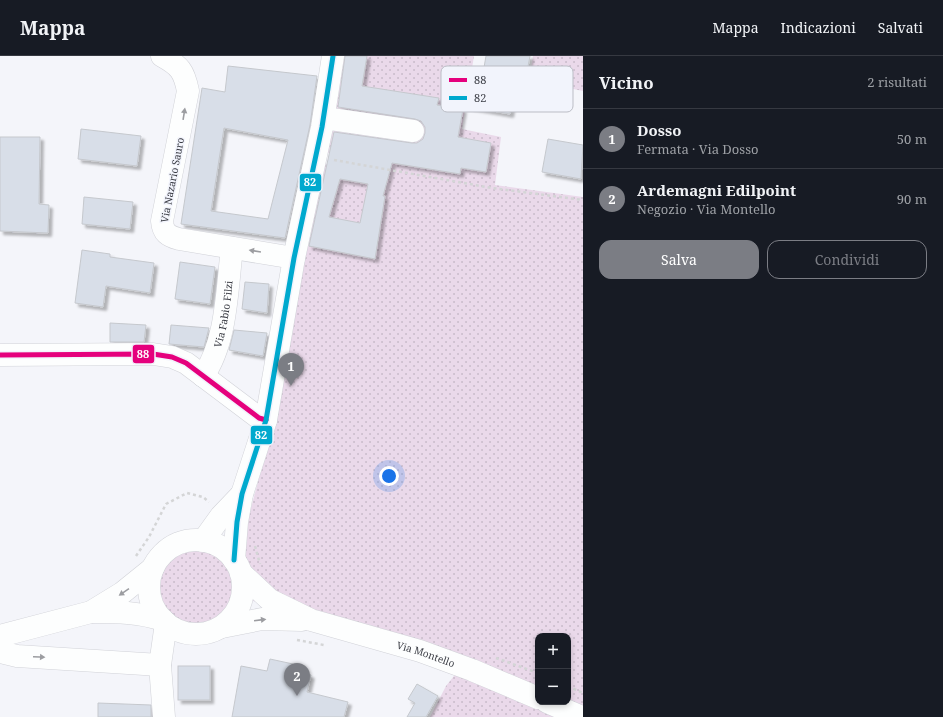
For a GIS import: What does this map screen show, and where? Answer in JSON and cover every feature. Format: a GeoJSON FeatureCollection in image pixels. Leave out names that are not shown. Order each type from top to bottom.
{"type":"FeatureCollection","features":[{"type":"Feature","properties":{"kind":"street","name":"Via Nazario Sauro"},"geometry":{"type":"LineString","coordinates":[[162,56],[174,63],[184,74],[188,91],[162,221],[163,230],[169,236],[179,239],[294,258]]}},
{"type":"Feature","properties":{"kind":"street"},"geometry":{"type":"LineString","coordinates":[[0,636],[91,612],[130,612],[145,614],[164,622],[174,629],[188,634],[211,632],[222,627],[233,616],[241,603],[243,588],[238,566],[237,522],[242,494],[266,420],[294,258],[324,118],[333,56]]}},
{"type":"Feature","properties":{"kind":"street"},"geometry":{"type":"LineString","coordinates":[[324,118],[413,131]]}},
{"type":"Feature","properties":{"kind":"street","name":"Via Fabio Filzi"},"geometry":{"type":"LineString","coordinates":[[203,376],[216,354],[220,339],[232,248]]}},
{"type":"Feature","properties":{"kind":"street"},"geometry":{"type":"LineString","coordinates":[[0,355],[153,354],[172,357],[186,363],[259,418],[266,420]]}},
{"type":"Feature","properties":{"kind":"street"},"geometry":{"type":"LineString","coordinates":[[203,541],[221,516],[242,494]]}},
{"type":"Feature","properties":{"kind":"street"},"geometry":{"type":"LineString","coordinates":[[91,612],[122,593],[153,568],[168,549],[179,544],[191,541],[203,541],[215,544],[226,551],[238,566]]}},
{"type":"Feature","properties":{"kind":"street","name":"Via Montello"},"geometry":{"type":"LineString","coordinates":[[238,566],[270,600],[311,620],[420,651],[472,670],[535,697]]}},
{"type":"Feature","properties":{"kind":"street"},"geometry":{"type":"LineString","coordinates":[[153,568],[149,581],[150,595],[154,609],[164,622],[160,665],[164,717]]}},
{"type":"Feature","properties":{"kind":"street","name":"Via Montello"},"geometry":{"type":"LineString","coordinates":[[222,627],[262,619],[311,620]]}},
{"type":"Feature","properties":{"kind":"street"},"geometry":{"type":"LineString","coordinates":[[160,665],[188,634]]}},
{"type":"Feature","properties":{"kind":"street"},"geometry":{"type":"LineString","coordinates":[[0,652],[17,656],[160,665]]}},
{"type":"Feature","properties":{"kind":"street"},"geometry":{"type":"LineString","coordinates":[[554,705],[582,717]]}},
{"type":"Feature","properties":{"kind":"path"},"geometry":{"type":"LineString","coordinates":[[316,156],[492,188],[583,200]]}},
{"type":"Feature","properties":{"kind":"path"},"geometry":{"type":"LineString","coordinates":[[294,640],[329,646]]}},
{"type":"Feature","properties":{"kind":"path"},"geometry":{"type":"LineString","coordinates":[[571,687],[583,693]]}},
{"type":"Feature","properties":{"kind":"shaded area"},"geometry":{"type":"Polygon","coordinates":[[[337,56],[474,56],[472,66],[441,66],[441,112],[465,112],[462,129],[501,137],[495,185],[583,197],[583,717],[430,717],[446,686],[469,657],[234,596],[227,611],[216,620],[203,624],[189,624],[176,619],[166,610],[160,598],[160,582],[164,569],[173,558],[187,551],[203,551],[218,556],[224,561],[230,570],[235,587],[247,523],[270,437],[322,163],[388,175],[390,165],[323,152],[337,56]]]}},
{"type":"Feature","properties":{"kind":"shaded area"},"geometry":{"type":"Polygon","coordinates":[[[533,56],[583,56],[583,91],[573,89],[573,66],[531,66],[533,56]]]}},
{"type":"Feature","properties":{"kind":"building"},"geometry":{"type":"Polygon","coordinates":[[[345,56],[367,56],[362,86],[439,98],[437,105],[441,106],[441,112],[462,112],[458,137],[491,143],[486,172],[461,168],[460,174],[392,163],[383,196],[385,196],[375,259],[309,246],[334,132],[417,143],[423,139],[425,127],[421,121],[338,107],[345,56]],[[340,179],[329,217],[360,223],[368,184],[340,179]]]}},
{"type":"Feature","properties":{"kind":"building"},"geometry":{"type":"Polygon","coordinates":[[[486,56],[530,56],[528,66],[484,66],[486,56]]]}},
{"type":"Feature","properties":{"kind":"building"},"geometry":{"type":"Polygon","coordinates":[[[228,66],[317,76],[310,125],[285,238],[181,224],[202,88],[225,92],[228,66]],[[224,128],[211,211],[268,219],[288,140],[224,128]]]}},
{"type":"Feature","properties":{"kind":"building"},"geometry":{"type":"Polygon","coordinates":[[[499,112],[510,112],[510,114],[499,112]]]}},
{"type":"Feature","properties":{"kind":"building"},"geometry":{"type":"Polygon","coordinates":[[[81,129],[141,136],[137,166],[78,159],[81,129]]]}},
{"type":"Feature","properties":{"kind":"building"},"geometry":{"type":"Polygon","coordinates":[[[0,137],[40,137],[39,204],[49,205],[48,233],[0,231],[0,137]]]}},
{"type":"Feature","properties":{"kind":"building"},"geometry":{"type":"Polygon","coordinates":[[[548,139],[583,145],[581,179],[542,172],[548,139]]]}},
{"type":"Feature","properties":{"kind":"building"},"geometry":{"type":"Polygon","coordinates":[[[84,197],[133,202],[130,229],[82,224],[84,197]]]}},
{"type":"Feature","properties":{"kind":"building"},"geometry":{"type":"Polygon","coordinates":[[[82,250],[110,254],[110,257],[154,263],[150,293],[106,286],[103,307],[75,303],[82,250]]]}},
{"type":"Feature","properties":{"kind":"building"},"geometry":{"type":"Polygon","coordinates":[[[180,262],[215,267],[210,304],[175,299],[180,262]]]}},
{"type":"Feature","properties":{"kind":"building"},"geometry":{"type":"Polygon","coordinates":[[[245,282],[269,284],[267,313],[242,309],[245,282]]]}},
{"type":"Feature","properties":{"kind":"building"},"geometry":{"type":"Polygon","coordinates":[[[110,323],[146,325],[144,342],[110,342],[110,323]]]}},
{"type":"Feature","properties":{"kind":"building"},"geometry":{"type":"Polygon","coordinates":[[[171,325],[209,328],[204,347],[169,344],[171,325]]]}},
{"type":"Feature","properties":{"kind":"building"},"geometry":{"type":"Polygon","coordinates":[[[234,330],[267,333],[263,356],[229,350],[234,330]]]}},
{"type":"Feature","properties":{"kind":"building"},"geometry":{"type":"Polygon","coordinates":[[[270,659],[293,664],[293,670],[311,675],[307,692],[348,702],[344,717],[232,717],[241,666],[267,671],[270,659]]]}},
{"type":"Feature","properties":{"kind":"building"},"geometry":{"type":"Polygon","coordinates":[[[178,666],[210,666],[210,700],[178,700],[178,666]]]}},
{"type":"Feature","properties":{"kind":"building"},"geometry":{"type":"Polygon","coordinates":[[[417,684],[438,696],[426,717],[407,717],[415,703],[408,699],[417,684]]]}},
{"type":"Feature","properties":{"kind":"building"},"geometry":{"type":"Polygon","coordinates":[[[98,703],[151,705],[151,717],[98,717],[98,703]]]}},
{"type":"Feature","properties":{"kind":"transit line","name":"82"},"geometry":{"type":"LineString","coordinates":[[234,560],[237,522],[242,494],[266,420],[294,258],[322,127],[333,56]]}},
{"type":"Feature","properties":{"kind":"transit line","name":"88"},"geometry":{"type":"LineString","coordinates":[[0,355],[153,354],[172,357],[186,363],[259,418],[266,420]]}},
{"type":"Feature","properties":{"kind":"place","name":"Dosso"},"geometry":{"type":"Point","coordinates":[291,386]}},
{"type":"Feature","properties":{"kind":"place","name":"Ardemagni Edilpoint"},"geometry":{"type":"Point","coordinates":[297,696]}}]}
